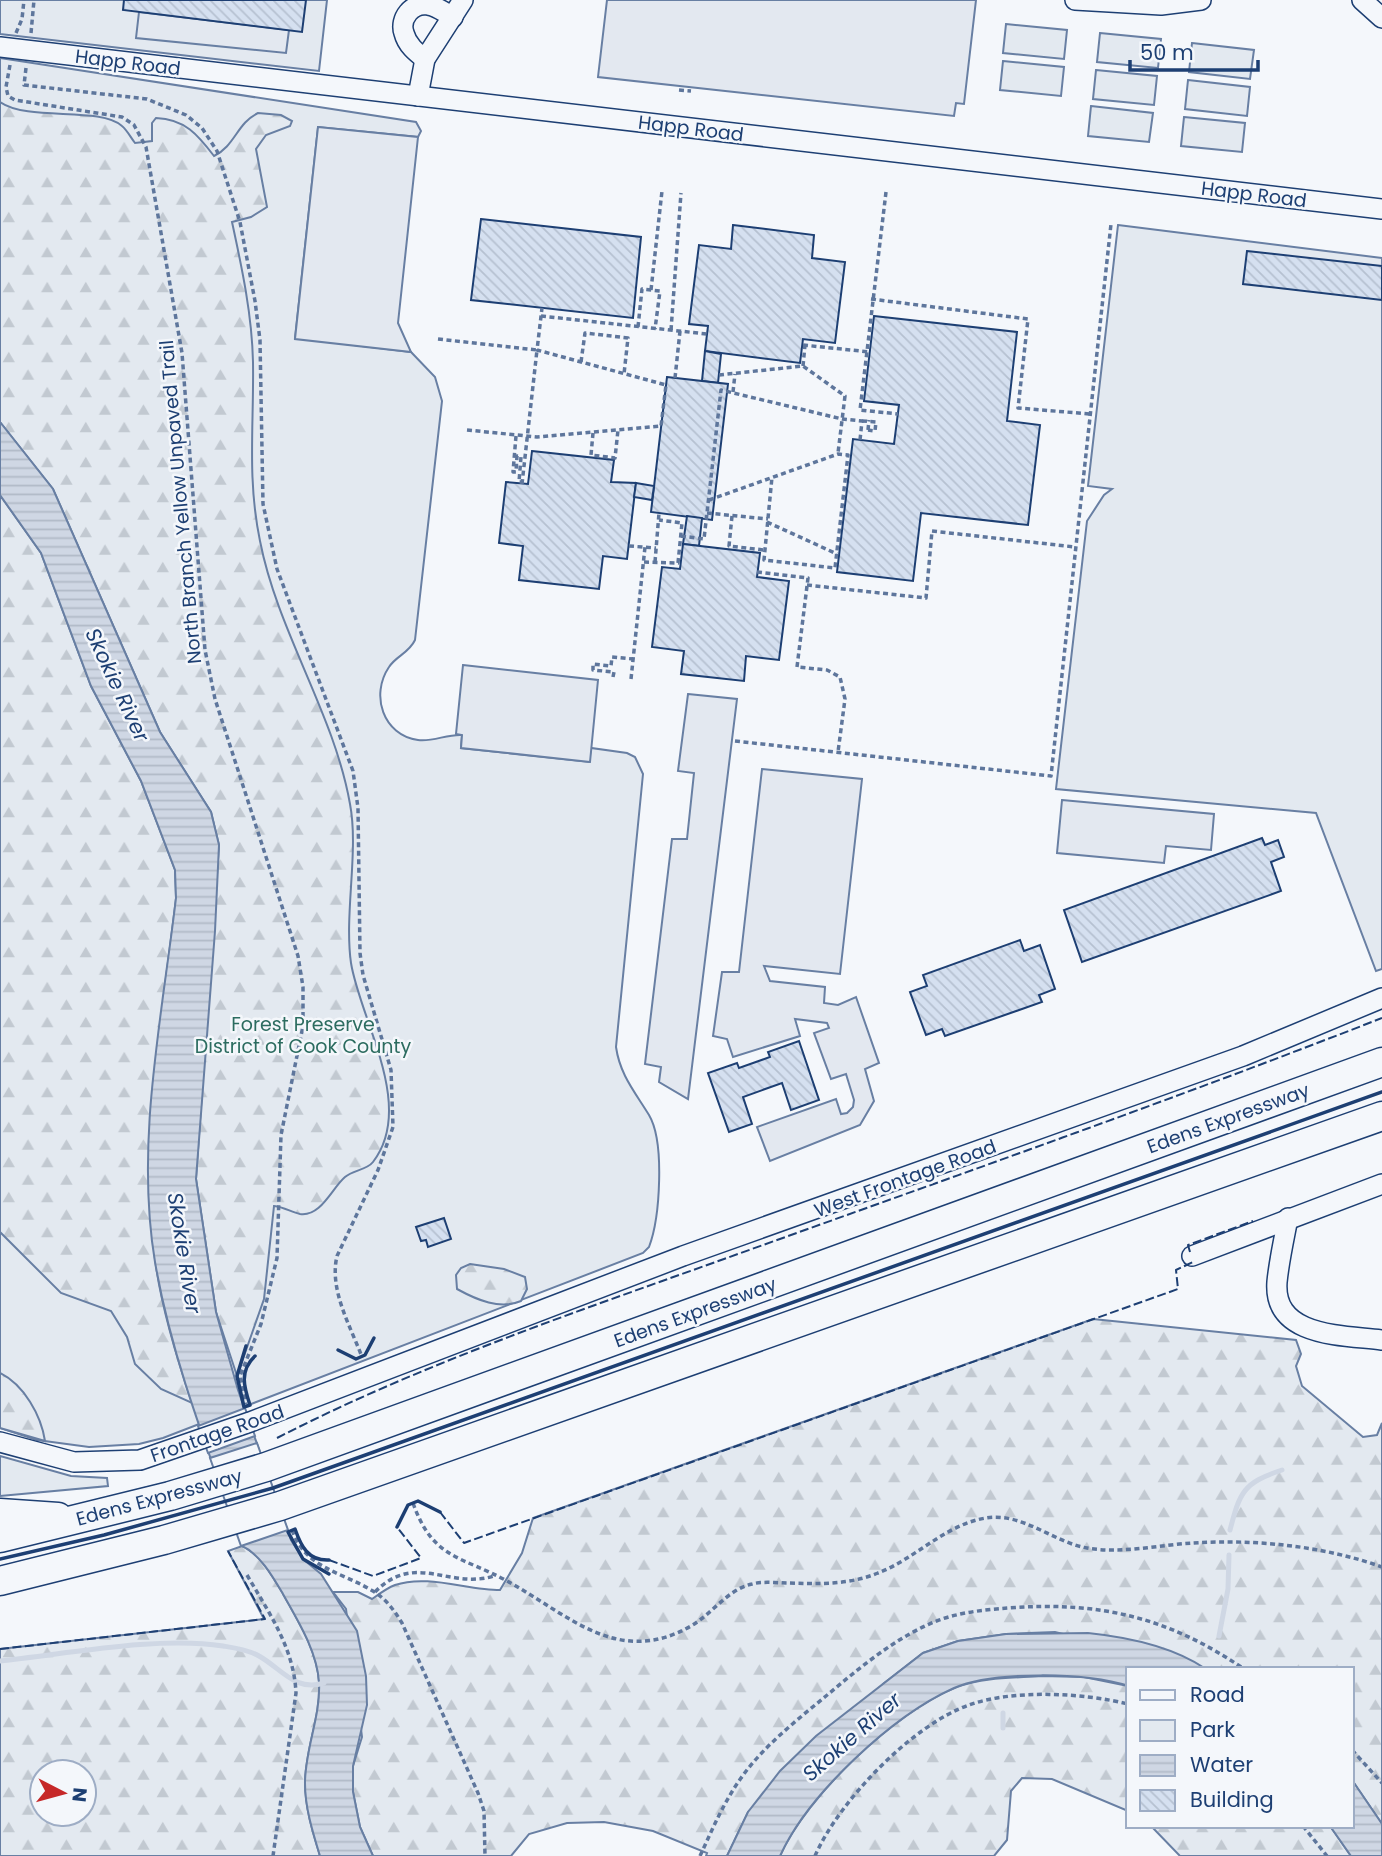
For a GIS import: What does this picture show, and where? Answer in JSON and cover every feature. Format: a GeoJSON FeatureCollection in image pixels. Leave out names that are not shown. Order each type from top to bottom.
{"type":"FeatureCollection","features":[{"type":"Feature","properties":{"kind":"highway","name":"Edens Expressway"},"geometry":{"type":"LineString","coordinates":[[0,1538],[218,1482],[266,1467],[1382,1062]]}},
{"type":"Feature","properties":{"kind":"highway"},"geometry":{"type":"LineString","coordinates":[[1,1582],[232,1521],[286,1518],[1382,1116]]}},
{"type":"Feature","properties":{"kind":"highway"},"geometry":{"type":"LineString","coordinates":[[0,1513],[79,1519]]}},
{"type":"Feature","properties":{"kind":"street"},"geometry":{"type":"LineString","coordinates":[[418,96],[425,59],[463,0]]}},
{"type":"Feature","properties":{"kind":"street"},"geometry":{"type":"LineString","coordinates":[[1075,0],[1161,5],[1202,0]]}},
{"type":"Feature","properties":{"kind":"street"},"geometry":{"type":"LineString","coordinates":[[1362,0],[1382,18]]}},
{"type":"Feature","properties":{"kind":"street"},"geometry":{"type":"LineString","coordinates":[[425,59],[403,32],[405,17],[412,8],[422,4],[431,5],[453,18]]}},
{"type":"Feature","properties":{"kind":"street","name":"Happ Road"},"geometry":{"type":"LineString","coordinates":[[9,47],[1382,209]]}},
{"type":"Feature","properties":{"kind":"street","name":"West Frontage Road"},"geometry":{"type":"LineString","coordinates":[[427,1356],[683,1256],[1243,1056],[1382,998]]}},
{"type":"Feature","properties":{"kind":"street"},"geometry":{"type":"LineString","coordinates":[[1192,1255],[1382,1184]]}},
{"type":"Feature","properties":{"kind":"street"},"geometry":{"type":"LineString","coordinates":[[1288,1218],[1277,1283],[1283,1307],[1292,1320],[1317,1332],[1382,1340]]}},
{"type":"Feature","properties":{"kind":"street","name":"Frontage Road"},"geometry":{"type":"LineString","coordinates":[[0,1442],[74,1462],[140,1460],[203,1439],[248,1414],[427,1356]]}},
{"type":"Feature","properties":{"kind":"path","name":"North Branch Yellow Unpaved Trail"},"geometry":{"type":"LineString","coordinates":[[24,0],[22,19],[9,47],[6,87],[8,96],[15,100],[122,117],[134,125],[146,147],[182,353],[205,650],[219,712],[298,956],[303,987],[303,1026],[281,1135],[277,1258],[261,1324],[240,1376],[248,1414]]}},
{"type":"Feature","properties":{"kind":"path"},"geometry":{"type":"LineString","coordinates":[[30,38],[34,0]]}},
{"type":"Feature","properties":{"kind":"path"},"geometry":{"type":"LineString","coordinates":[[27,61],[24,85],[147,96],[186,116],[202,128],[217,151],[227,179],[249,266],[260,340],[262,466],[268,529],[277,569],[294,618],[352,771],[358,808],[360,953],[363,975],[384,1039],[394,1101],[393,1128],[388,1144],[337,1256],[334,1270],[336,1288],[362,1357]]}},
{"type":"Feature","properties":{"kind":"path"},"geometry":{"type":"LineString","coordinates":[[679,90],[691,91]]}},
{"type":"Feature","properties":{"kind":"path"},"geometry":{"type":"LineString","coordinates":[[651,290],[662,191]]}},
{"type":"Feature","properties":{"kind":"path"},"geometry":{"type":"LineString","coordinates":[[886,192],[871,299],[860,410],[898,414]]}},
{"type":"Feature","properties":{"kind":"path"},"geometry":{"type":"LineString","coordinates":[[671,331],[681,193]]}},
{"type":"Feature","properties":{"kind":"path"},"geometry":{"type":"LineString","coordinates":[[735,741],[1051,776],[1111,224]]}},
{"type":"Feature","properties":{"kind":"path"},"geometry":{"type":"LineString","coordinates":[[638,327],[642,289],[660,291],[655,328]]}},
{"type":"Feature","properties":{"kind":"path"},"geometry":{"type":"LineString","coordinates":[[871,299],[1028,319],[1018,408],[1090,414]]}},
{"type":"Feature","properties":{"kind":"path"},"geometry":{"type":"LineString","coordinates":[[516,436],[513,472],[516,472],[517,456],[521,457],[519,482],[522,483],[542,308]]}},
{"type":"Feature","properties":{"kind":"path"},"geometry":{"type":"LineString","coordinates":[[541,316],[707,334]]}},
{"type":"Feature","properties":{"kind":"path"},"geometry":{"type":"LineString","coordinates":[[675,378],[680,331]]}},
{"type":"Feature","properties":{"kind":"path"},"geometry":{"type":"LineString","coordinates":[[581,362],[584,333],[628,338],[624,373]]}},
{"type":"Feature","properties":{"kind":"path"},"geometry":{"type":"LineString","coordinates":[[438,339],[537,350],[666,385],[661,426],[527,437],[467,430]]}},
{"type":"Feature","properties":{"kind":"path"},"geometry":{"type":"LineString","coordinates":[[803,366],[804,345],[867,352]]}},
{"type":"Feature","properties":{"kind":"path"},"geometry":{"type":"LineString","coordinates":[[719,375],[803,366],[845,396],[838,454]]}},
{"type":"Feature","properties":{"kind":"path"},"geometry":{"type":"LineString","coordinates":[[733,392],[735,373]]}},
{"type":"Feature","properties":{"kind":"path"},"geometry":{"type":"LineString","coordinates":[[681,536],[704,539],[721,390],[842,419],[862,421],[876,422],[875,431],[868,430],[870,411]]}},
{"type":"Feature","properties":{"kind":"path"},"geometry":{"type":"LineString","coordinates":[[860,440],[862,421]]}},
{"type":"Feature","properties":{"kind":"path"},"geometry":{"type":"LineString","coordinates":[[593,432],[591,455],[615,458],[618,430]]}},
{"type":"Feature","properties":{"kind":"path"},"geometry":{"type":"LineString","coordinates":[[709,500],[772,477],[838,454],[848,455],[835,568],[764,560],[772,477]]}},
{"type":"Feature","properties":{"kind":"path"},"geometry":{"type":"LineString","coordinates":[[655,562],[659,513]]}},
{"type":"Feature","properties":{"kind":"path"},"geometry":{"type":"LineString","coordinates":[[707,513],[768,521],[837,554]]}},
{"type":"Feature","properties":{"kind":"path"},"geometry":{"type":"LineString","coordinates":[[732,516],[729,546],[764,550]]}},
{"type":"Feature","properties":{"kind":"path"},"geometry":{"type":"LineString","coordinates":[[644,562],[678,563],[682,523],[659,520]]}},
{"type":"Feature","properties":{"kind":"path"},"geometry":{"type":"LineString","coordinates":[[807,584],[926,598],[932,531],[1076,547]]}},
{"type":"Feature","properties":{"kind":"path"},"geometry":{"type":"LineString","coordinates":[[628,546],[656,548]]}},
{"type":"Feature","properties":{"kind":"path"},"geometry":{"type":"LineString","coordinates":[[631,679],[645,547]]}},
{"type":"Feature","properties":{"kind":"path"},"geometry":{"type":"LineString","coordinates":[[757,572],[808,578],[797,667],[827,670],[840,677],[845,699],[838,752]]}},
{"type":"Feature","properties":{"kind":"path"},"geometry":{"type":"LineString","coordinates":[[613,677],[614,672],[593,670],[593,664],[611,666],[612,657],[633,659]]}},
{"type":"Feature","properties":{"kind":"path"},"geometry":{"type":"LineString","coordinates":[[413,1503],[424,1528],[448,1554],[496,1575],[596,1635],[631,1641],[668,1636],[688,1628],[747,1584],[835,1583],[880,1573],[954,1529],[973,1520],[990,1517],[1018,1521],[1069,1544],[1096,1549],[1199,1543],[1244,1544],[1337,1554],[1382,1567]]}},
{"type":"Feature","properties":{"kind":"path"},"geometry":{"type":"LineString","coordinates":[[286,1518],[309,1559],[374,1592],[388,1603],[402,1623],[478,1793],[484,1811],[485,1856]]}},
{"type":"Feature","properties":{"kind":"path"},"geometry":{"type":"LineString","coordinates":[[374,1592],[386,1580],[414,1571],[473,1580],[496,1575]]}},
{"type":"Feature","properties":{"kind":"path"},"geometry":{"type":"LineString","coordinates":[[247,1575],[285,1642],[295,1667],[296,1693],[273,1856]]}},
{"type":"Feature","properties":{"kind":"path"},"geometry":{"type":"LineString","coordinates":[[700,1856],[721,1810],[758,1756],[855,1672],[928,1624],[979,1611],[1068,1605],[1102,1609],[1131,1614],[1175,1630],[1216,1650],[1241,1667]]}},
{"type":"Feature","properties":{"kind":"path"},"geometry":{"type":"LineString","coordinates":[[815,1856],[822,1840],[865,1782],[926,1728],[969,1705],[1007,1698],[1058,1696],[1100,1698],[1126,1704]]}},
{"type":"Feature","properties":{"kind":"path"},"geometry":{"type":"LineString","coordinates":[[1354,1753],[1382,1783]]}},
{"type":"Feature","properties":{"kind":"path"},"geometry":{"type":"LineString","coordinates":[[1305,1828],[1327,1856]]}},
{"type":"Feature","properties":{"kind":"green space"},"geometry":{"type":"Polygon","coordinates":[[[0,0],[327,0],[319,71],[0,34],[0,0]]]}},
{"type":"Feature","properties":{"kind":"green space"},"geometry":{"type":"Polygon","coordinates":[[[1006,24],[1067,30],[1064,59],[1003,53],[1006,24]]]}},
{"type":"Feature","properties":{"kind":"green space"},"geometry":{"type":"Polygon","coordinates":[[[1100,33],[1161,39],[1158,68],[1097,62],[1100,33]]]}},
{"type":"Feature","properties":{"kind":"green space"},"geometry":{"type":"Polygon","coordinates":[[[1192,43],[1254,50],[1250,79],[1189,72],[1192,43]]]}},
{"type":"Feature","properties":{"kind":"green space","name":"Forest Preserve District of Cook County"},"geometry":{"type":"Polygon","coordinates":[[[0,58],[416,122],[421,131],[418,137],[318,127],[295,338],[411,352],[435,377],[442,401],[415,640],[392,663],[383,678],[383,712],[396,730],[406,737],[418,740],[462,735],[461,748],[589,762],[591,748],[627,753],[635,757],[643,774],[616,1047],[625,1075],[649,1115],[657,1143],[658,1200],[649,1247],[643,1253],[163,1438],[139,1444],[89,1447],[37,1440],[0,1428],[0,58]]]}},
{"type":"Feature","properties":{"kind":"green space"},"geometry":{"type":"Polygon","coordinates":[[[1003,61],[1064,67],[1061,96],[1000,90],[1003,61]]]}},
{"type":"Feature","properties":{"kind":"green space"},"geometry":{"type":"Polygon","coordinates":[[[1096,70],[1157,76],[1154,105],[1093,99],[1096,70]]]}},
{"type":"Feature","properties":{"kind":"green space"},"geometry":{"type":"Polygon","coordinates":[[[1188,80],[1250,87],[1247,116],[1185,109],[1188,80]]]}},
{"type":"Feature","properties":{"kind":"green space"},"geometry":{"type":"Polygon","coordinates":[[[0,102],[28,111],[111,120],[124,128],[135,143],[152,141],[152,123],[156,118],[175,121],[190,130],[214,156],[258,113],[281,115],[292,121],[290,126],[266,135],[256,149],[267,207],[251,217],[232,222],[251,327],[252,452],[256,518],[268,575],[332,737],[350,804],[353,842],[349,924],[351,963],[381,1063],[389,1115],[385,1140],[373,1162],[345,1177],[320,1207],[307,1214],[300,1214],[274,1206],[264,1299],[237,1376],[216,1312],[196,1179],[219,845],[211,812],[160,732],[53,489],[0,422],[0,102]]]}},
{"type":"Feature","properties":{"kind":"green space"},"geometry":{"type":"Polygon","coordinates":[[[1091,106],[1153,113],[1149,142],[1088,136],[1091,106]]]}},
{"type":"Feature","properties":{"kind":"green space"},"geometry":{"type":"Polygon","coordinates":[[[1184,117],[1245,123],[1242,152],[1181,146],[1184,117]]]}},
{"type":"Feature","properties":{"kind":"green space"},"geometry":{"type":"Polygon","coordinates":[[[1118,225],[1382,258],[1382,969],[1376,971],[1316,813],[1056,789],[1087,521],[1104,495],[1112,489],[1088,486],[1118,225]]]}},
{"type":"Feature","properties":{"kind":"green space"},"geometry":{"type":"Polygon","coordinates":[[[0,495],[41,553],[91,686],[141,781],[175,870],[176,898],[151,1123],[151,1214],[161,1295],[192,1403],[161,1389],[135,1364],[127,1337],[111,1311],[61,1293],[0,1232],[0,495]]]}},
{"type":"Feature","properties":{"kind":"green space"},"geometry":{"type":"Polygon","coordinates":[[[470,1264],[504,1269],[525,1277],[527,1289],[521,1301],[497,1304],[457,1289],[456,1275],[461,1268],[470,1264]]]}},
{"type":"Feature","properties":{"kind":"green space"},"geometry":{"type":"Polygon","coordinates":[[[1093,1319],[1296,1340],[1301,1354],[1296,1366],[1302,1386],[1363,1437],[1377,1435],[1382,1423],[1382,1824],[1354,1783],[1354,1667],[1198,1667],[1055,1632],[1006,1634],[958,1641],[923,1653],[883,1684],[748,1812],[727,1856],[706,1856],[707,1853],[653,1831],[604,1822],[567,1823],[529,1834],[511,1856],[373,1856],[360,1827],[353,1792],[353,1766],[362,1737],[346,1609],[333,1592],[358,1592],[372,1599],[395,1585],[420,1581],[500,1590],[522,1553],[533,1518],[1093,1319]]]}},
{"type":"Feature","properties":{"kind":"green space"},"geometry":{"type":"Polygon","coordinates":[[[0,1373],[17,1385],[30,1402],[40,1421],[45,1441],[0,1428],[0,1373]]]}},
{"type":"Feature","properties":{"kind":"green space"},"geometry":{"type":"Polygon","coordinates":[[[0,1456],[71,1476],[107,1478],[108,1486],[0,1496],[0,1456]]]}},
{"type":"Feature","properties":{"kind":"green space"},"geometry":{"type":"Polygon","coordinates":[[[242,1546],[255,1554],[266,1567],[300,1626],[315,1659],[319,1695],[307,1758],[305,1792],[320,1856],[0,1856],[0,1649],[264,1619],[228,1551],[242,1546]]]}},
{"type":"Feature","properties":{"kind":"green space"},"geometry":{"type":"Polygon","coordinates":[[[1084,1677],[1126,1686],[1126,1810],[1052,1779],[1022,1778],[1011,1791],[1007,1840],[994,1856],[780,1856],[810,1808],[855,1758],[881,1735],[933,1698],[957,1687],[999,1678],[1084,1677]]]}},
{"type":"Feature","properties":{"kind":"green space"},"geometry":{"type":"Polygon","coordinates":[[[1153,1828],[1331,1828],[1351,1856],[1180,1856],[1153,1828]]]}},
{"type":"Feature","properties":{"kind":"shaded area"},"geometry":{"type":"Polygon","coordinates":[[[607,0],[976,0],[964,104],[956,103],[954,116],[598,77],[607,0]]]}},
{"type":"Feature","properties":{"kind":"shaded area"},"geometry":{"type":"Polygon","coordinates":[[[139,12],[289,30],[286,53],[136,38],[139,12]]]}},
{"type":"Feature","properties":{"kind":"shaded area"},"geometry":{"type":"Polygon","coordinates":[[[318,127],[418,137],[398,323],[411,352],[295,339],[318,127]]]}},
{"type":"Feature","properties":{"kind":"shaded area"},"geometry":{"type":"Polygon","coordinates":[[[463,665],[598,680],[590,762],[461,748],[462,735],[456,734],[463,665]]]}},
{"type":"Feature","properties":{"kind":"shaded area"},"geometry":{"type":"Polygon","coordinates":[[[688,694],[737,699],[688,1099],[659,1082],[661,1067],[645,1064],[672,839],[687,839],[694,773],[678,771],[688,694]]]}},
{"type":"Feature","properties":{"kind":"shaded area"},"geometry":{"type":"Polygon","coordinates":[[[762,769],[862,779],[840,974],[764,966],[770,981],[825,987],[824,1003],[838,1005],[856,997],[879,1063],[865,1069],[874,1101],[860,1125],[770,1161],[757,1127],[836,1099],[841,1114],[847,1113],[853,1107],[854,1100],[846,1074],[831,1079],[814,1033],[829,1028],[827,1023],[795,1019],[800,1036],[733,1057],[727,1039],[713,1036],[722,972],[739,972],[762,769]]]}},
{"type":"Feature","properties":{"kind":"shaded area"},"geometry":{"type":"Polygon","coordinates":[[[1062,800],[1214,814],[1211,850],[1166,846],[1164,863],[1057,853],[1062,800]]]}},
{"type":"Feature","properties":{"kind":"water","name":"Skokie River"},"geometry":{"type":"Polygon","coordinates":[[[0,422],[53,489],[160,732],[211,812],[219,845],[196,1179],[216,1312],[238,1390],[291,1540],[303,1559],[321,1574],[357,1631],[366,1676],[367,1705],[353,1766],[353,1792],[360,1827],[373,1856],[320,1856],[305,1792],[307,1758],[319,1695],[315,1659],[275,1580],[260,1560],[242,1546],[192,1406],[171,1335],[155,1262],[148,1172],[153,1080],[176,898],[175,870],[141,781],[91,686],[41,553],[0,495],[0,422]]]}},
{"type":"Feature","properties":{"kind":"water","name":"Skokie River"},"geometry":{"type":"Polygon","coordinates":[[[1088,1633],[1118,1637],[1179,1654],[1203,1667],[1126,1667],[1126,1685],[1090,1678],[1041,1675],[971,1682],[954,1688],[905,1717],[854,1759],[810,1808],[780,1856],[727,1856],[748,1812],[780,1771],[816,1736],[923,1653],[958,1641],[1006,1634],[1088,1633]]]}},
{"type":"Feature","properties":{"kind":"water"},"geometry":{"type":"Polygon","coordinates":[[[1354,1783],[1382,1824],[1382,1856],[1351,1856],[1331,1828],[1354,1828],[1354,1783]]]}},
{"type":"Feature","properties":{"kind":"pier"},"geometry":{"type":"Polygon","coordinates":[[[245,1408],[255,1436],[208,1453],[198,1426],[245,1408]]]}},
{"type":"Feature","properties":{"kind":"pier"},"geometry":{"type":"Polygon","coordinates":[[[257,1443],[288,1530],[241,1546],[210,1458],[257,1443]]]}},
{"type":"Feature","properties":{"kind":"building"},"geometry":{"type":"Polygon","coordinates":[[[124,0],[306,0],[302,32],[123,10],[124,0]]]}},
{"type":"Feature","properties":{"kind":"building"},"geometry":{"type":"Polygon","coordinates":[[[481,219],[641,237],[633,318],[471,300],[481,219]]]}},
{"type":"Feature","properties":{"kind":"building"},"geometry":{"type":"Polygon","coordinates":[[[733,225],[814,235],[812,258],[845,262],[835,343],[803,339],[800,363],[705,351],[708,326],[689,324],[699,245],[731,249],[733,225]]]}},
{"type":"Feature","properties":{"kind":"building"},"geometry":{"type":"Polygon","coordinates":[[[1247,251],[1382,266],[1382,300],[1243,284],[1247,251]]]}},
{"type":"Feature","properties":{"kind":"building"},"geometry":{"type":"Polygon","coordinates":[[[874,316],[1017,332],[1007,421],[1040,425],[1028,525],[921,513],[913,581],[837,572],[853,439],[894,444],[899,405],[864,401],[874,316]]]}},
{"type":"Feature","properties":{"kind":"building"},"geometry":{"type":"Polygon","coordinates":[[[705,351],[721,354],[718,383],[702,381],[705,351]]]}},
{"type":"Feature","properties":{"kind":"building"},"geometry":{"type":"Polygon","coordinates":[[[667,377],[728,384],[712,520],[651,512],[667,377]]]}},
{"type":"Feature","properties":{"kind":"building"},"geometry":{"type":"Polygon","coordinates":[[[532,451],[614,460],[611,482],[636,483],[627,559],[603,556],[599,589],[519,580],[523,546],[499,543],[506,482],[528,484],[532,451]]]}},
{"type":"Feature","properties":{"kind":"building"},"geometry":{"type":"Polygon","coordinates":[[[636,483],[654,486],[652,500],[634,497],[636,483]]]}},
{"type":"Feature","properties":{"kind":"building"},"geometry":{"type":"Polygon","coordinates":[[[687,516],[702,518],[699,546],[683,544],[687,516]]]}},
{"type":"Feature","properties":{"kind":"building"},"geometry":{"type":"Polygon","coordinates":[[[683,544],[760,553],[757,577],[789,581],[779,660],[746,656],[744,681],[681,674],[684,651],[652,647],[662,567],[680,569],[683,544]]]}},
{"type":"Feature","properties":{"kind":"building"},"geometry":{"type":"Polygon","coordinates":[[[1262,838],[1265,845],[1278,840],[1284,857],[1271,862],[1281,891],[1082,962],[1064,910],[1262,838]]]}},
{"type":"Feature","properties":{"kind":"building"},"geometry":{"type":"Polygon","coordinates":[[[1020,940],[1024,951],[1040,945],[1055,989],[1039,995],[1042,1002],[945,1036],[942,1029],[926,1035],[910,992],[927,986],[923,975],[1020,940]]]}},
{"type":"Feature","properties":{"kind":"building"},"geometry":{"type":"Polygon","coordinates":[[[799,1041],[819,1100],[791,1110],[782,1083],[743,1097],[752,1124],[729,1132],[708,1073],[737,1063],[739,1068],[770,1057],[768,1052],[799,1041]]]}},
{"type":"Feature","properties":{"kind":"building"},"geometry":{"type":"Polygon","coordinates":[[[444,1218],[451,1239],[428,1247],[426,1240],[421,1241],[416,1227],[444,1218]]]}},
{"type":"Feature","properties":{"kind":"waterway"},"geometry":{"type":"LineString","coordinates":[[1230,1530],[1245,1491],[1259,1480],[1282,1470]]}},
{"type":"Feature","properties":{"kind":"waterway"},"geometry":{"type":"LineString","coordinates":[[1219,1636],[1228,1589],[1229,1555]]}},
{"type":"Feature","properties":{"kind":"waterway"},"geometry":{"type":"LineString","coordinates":[[0,1661],[141,1645],[197,1643],[223,1646],[259,1656],[297,1682],[314,1685],[324,1683]]}},
{"type":"Feature","properties":{"kind":"waterway"},"geometry":{"type":"LineString","coordinates":[[1003,1713],[1003,1728]]}},
{"type":"Feature","properties":{"kind":"fence"},"geometry":{"type":"LineString","coordinates":[[277,1438],[386,1387],[497,1341],[1136,1111],[1382,1018]]}},
{"type":"Feature","properties":{"kind":"fence"},"geometry":{"type":"LineString","coordinates":[[1190,1252],[1188,1245],[1253,1221]]}},
{"type":"Feature","properties":{"kind":"fence"},"geometry":{"type":"LineString","coordinates":[[440,1512],[464,1543],[1178,1289],[1176,1270],[1193,1262]]}},
{"type":"Feature","properties":{"kind":"fence"},"geometry":{"type":"LineString","coordinates":[[329,1560],[373,1576],[421,1558],[397,1527]]}},
{"type":"Feature","properties":{"kind":"fence"},"geometry":{"type":"LineString","coordinates":[[0,1649],[265,1619],[228,1551]]}},
{"type":"Feature","properties":{"kind":"wall"},"geometry":{"type":"LineString","coordinates":[[0,1559],[104,1535],[273,1488],[1382,1092]]}},
{"type":"Feature","properties":{"kind":"wall"},"geometry":{"type":"LineString","coordinates":[[338,1350],[356,1359],[365,1355],[374,1338]]}},
{"type":"Feature","properties":{"kind":"wall"},"geometry":{"type":"LineString","coordinates":[[246,1346],[237,1376],[244,1407],[250,1405],[245,1373],[255,1356]]}},
{"type":"Feature","properties":{"kind":"wall"},"geometry":{"type":"LineString","coordinates":[[397,1527],[408,1505],[418,1501],[440,1512]]}},
{"type":"Feature","properties":{"kind":"wall"},"geometry":{"type":"LineString","coordinates":[[329,1560],[316,1558],[306,1551],[295,1529],[288,1532],[303,1559],[329,1574]]}}]}
